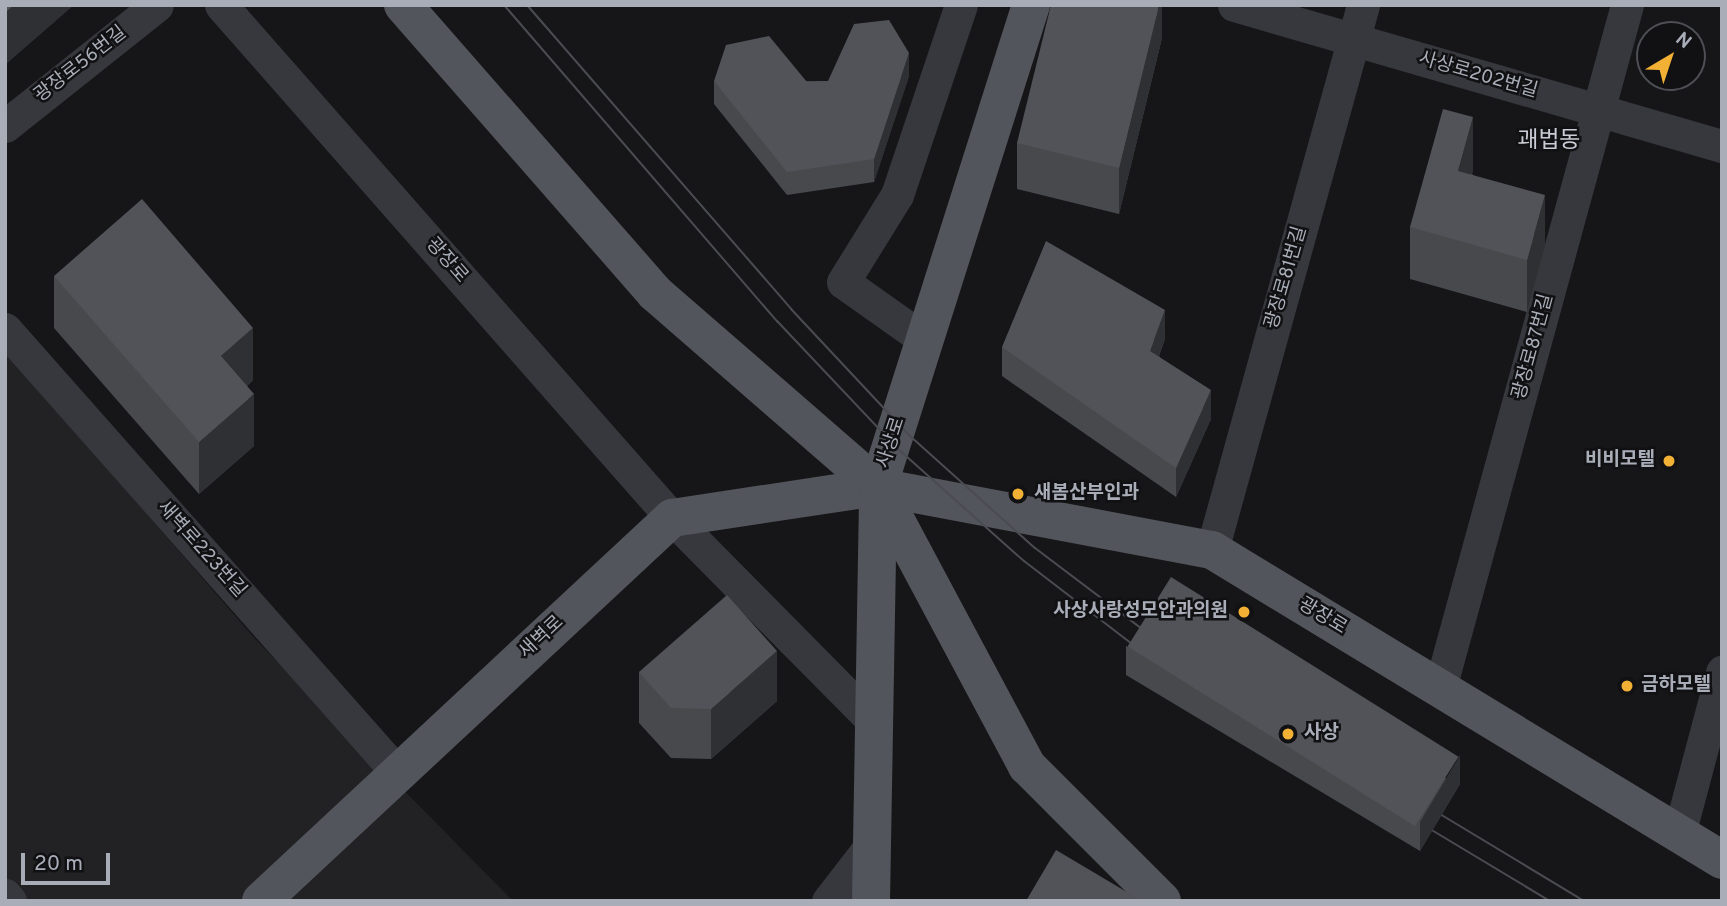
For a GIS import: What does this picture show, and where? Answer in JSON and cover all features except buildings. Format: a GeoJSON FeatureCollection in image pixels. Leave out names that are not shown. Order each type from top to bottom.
{"type":"FeatureCollection","features":[{"type":"Feature","properties":{"kind":"main road"},"geometry":{"type":"LineString","coordinates":[[403,5],[655,293],[878,487],[1027,766],[1162,901]]}},
{"type":"Feature","properties":{"kind":"main road","name":"사상로"},"geometry":{"type":"LineString","coordinates":[[871,901],[878,487],[1031,5]]}},
{"type":"Feature","properties":{"kind":"main road"},"geometry":{"type":"LineString","coordinates":[[672,518],[878,487]]}},
{"type":"Feature","properties":{"kind":"main road","name":"광장로"},"geometry":{"type":"LineString","coordinates":[[878,487],[1212,550],[1722,860]]}},
{"type":"Feature","properties":{"kind":"main road","name":"새벽로"},"geometry":{"type":"LineString","coordinates":[[261,901],[672,518]]}},
{"type":"Feature","properties":{"kind":"street","name":"광장로56번길"},"geometry":{"type":"LineString","coordinates":[[5,125],[157,5]]}},
{"type":"Feature","properties":{"kind":"street","name":"광장로"},"geometry":{"type":"LineString","coordinates":[[221,5],[672,518],[874,722]]}},
{"type":"Feature","properties":{"kind":"street"},"geometry":{"type":"LineString","coordinates":[[925,340],[843,282],[897,195],[961,5]]}},
{"type":"Feature","properties":{"kind":"street","name":"사상로202번길"},"geometry":{"type":"LineString","coordinates":[[1234,5],[1722,146]]}},
{"type":"Feature","properties":{"kind":"street","name":"광장로81번길"},"geometry":{"type":"LineString","coordinates":[[1212,550],[1363,5]]}},
{"type":"Feature","properties":{"kind":"street","name":"광장로87번길"},"geometry":{"type":"LineString","coordinates":[[1440,688],[1627,5]]}},
{"type":"Feature","properties":{"kind":"street","name":"새벽로223번길"},"geometry":{"type":"LineString","coordinates":[[5,329],[397,772]]}},
{"type":"Feature","properties":{"kind":"street"},"geometry":{"type":"LineString","coordinates":[[1679,834],[1722,672]]}},
{"type":"Feature","properties":{"kind":"street"},"geometry":{"type":"LineString","coordinates":[[828,901],[873,844]]}},
{"type":"Feature","properties":{"kind":"street"},"geometry":{"type":"LineString","coordinates":[[5,895],[10,901]]}},
{"type":"Feature","properties":{"kind":"shaded area"},"geometry":{"type":"Polygon","coordinates":[[[5,350],[255,639],[513,901],[5,901],[5,350]]]}},
{"type":"Feature","properties":{"kind":"tram line"},"geometry":{"type":"LineString","coordinates":[[504,5],[777,321],[897,448],[1024,561],[1144,653]]}},
{"type":"Feature","properties":{"kind":"tram line"},"geometry":{"type":"LineString","coordinates":[[527,5],[791,309],[910,436],[1035,548],[1154,638]]}},
{"type":"Feature","properties":{"kind":"tram line"},"geometry":{"type":"LineString","coordinates":[[1425,805],[1584,901]]}},
{"type":"Feature","properties":{"kind":"tram line"},"geometry":{"type":"LineString","coordinates":[[1415,820],[1550,901]]}},
{"type":"Feature","properties":{"kind":"place","name":"비비모텔"},"geometry":{"type":"Point","coordinates":[1669,461]}},
{"type":"Feature","properties":{"kind":"place","name":"새봄산부인과"},"geometry":{"type":"Point","coordinates":[1018,494]}},
{"type":"Feature","properties":{"kind":"place","name":"사상사랑성모안과의원"},"geometry":{"type":"Point","coordinates":[1244,612]}},
{"type":"Feature","properties":{"kind":"place","name":"금하모텔"},"geometry":{"type":"Point","coordinates":[1627,686]}},
{"type":"Feature","properties":{"kind":"place","name":"사상"},"geometry":{"type":"Point","coordinates":[1288,734]}},
{"type":"Feature","properties":{"kind":"district","name":"괘법동"},"geometry":{"type":"Point","coordinates":[1549,142]}}]}
